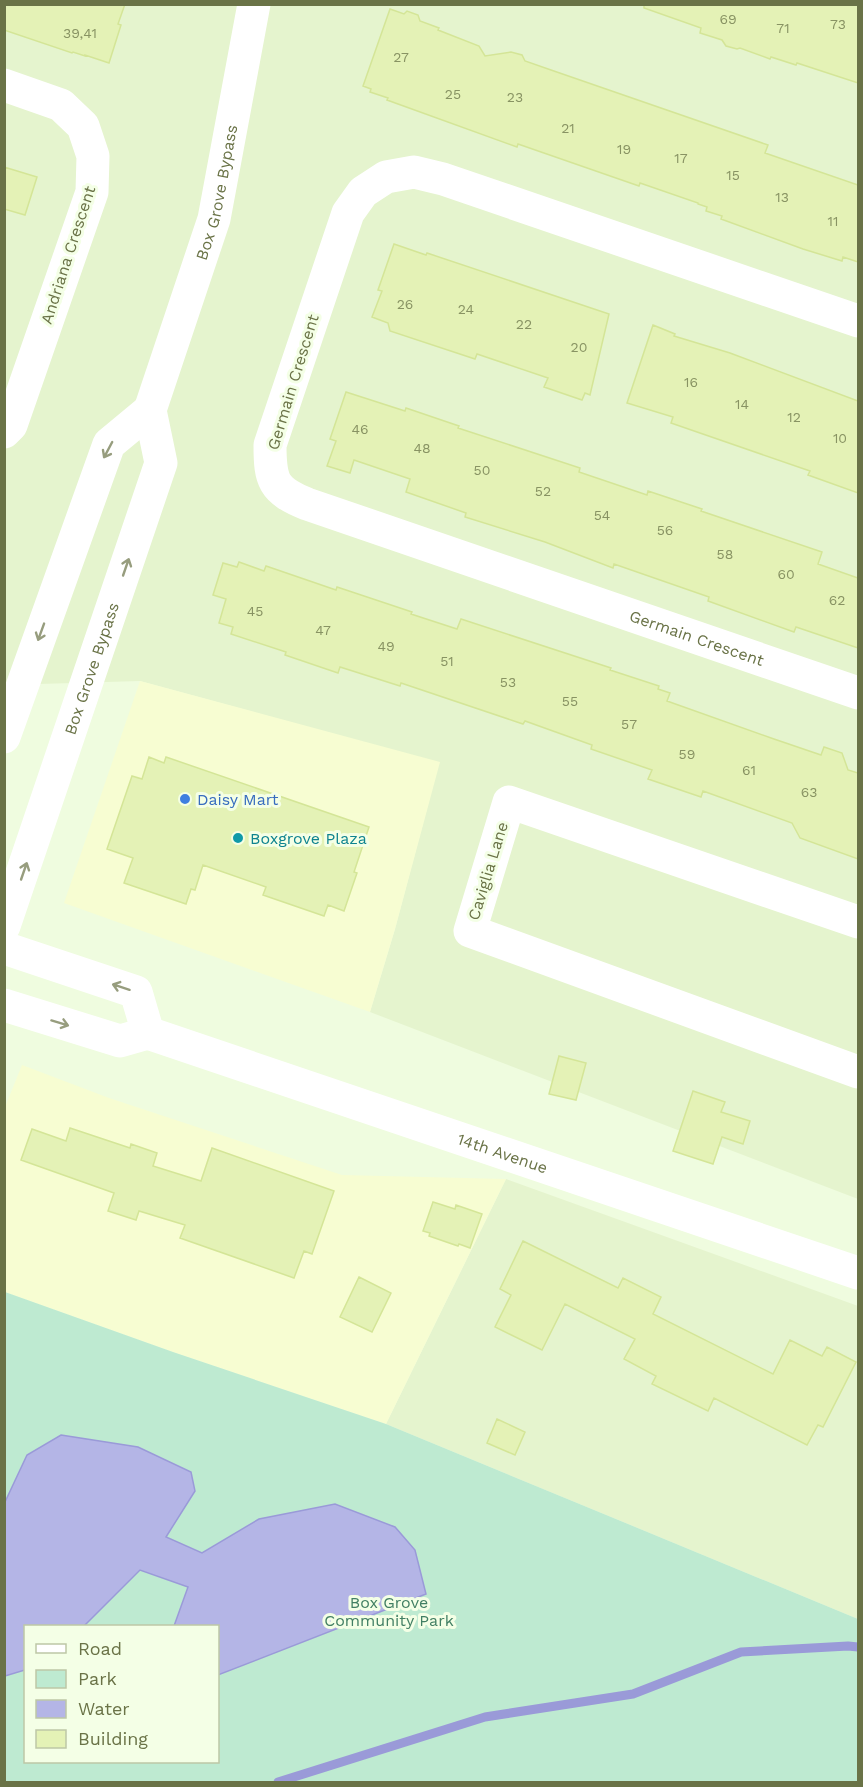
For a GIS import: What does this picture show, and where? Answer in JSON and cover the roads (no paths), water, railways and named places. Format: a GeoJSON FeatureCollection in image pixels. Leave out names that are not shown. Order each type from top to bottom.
{"type":"FeatureCollection","features":[{"type":"Feature","properties":{"kind":"street","name":"Box Grove Bypass"},"geometry":{"type":"LineString","coordinates":[[4,926],[161,463],[150,410],[214,219],[254,4]]}},
{"type":"Feature","properties":{"kind":"street","name":"Andriana Crescent"},"geometry":{"type":"LineString","coordinates":[[4,85],[61,105],[84,126],[93,156],[92,192],[11,425],[4,432]]}},
{"type":"Feature","properties":{"kind":"street","name":"Germain Crescent"},"geometry":{"type":"LineString","coordinates":[[858,321],[443,179],[414,172],[386,177],[363,192],[348,213],[270,445],[270,462],[276,486],[299,501],[858,693]]}},
{"type":"Feature","properties":{"kind":"street"},"geometry":{"type":"LineString","coordinates":[[4,737],[109,444],[150,410]]}},
{"type":"Feature","properties":{"kind":"street","name":"Caviglia Lane"},"geometry":{"type":"LineString","coordinates":[[858,922],[510,802],[470,931],[858,1072]]}},
{"type":"Feature","properties":{"kind":"street"},"geometry":{"type":"LineString","coordinates":[[4,948],[136,992],[148,1034],[120,1041],[4,1005]]}},
{"type":"Feature","properties":{"kind":"street","name":"14th Avenue"},"geometry":{"type":"LineString","coordinates":[[148,1034],[858,1273]]}},
{"type":"Feature","properties":{"kind":"water"},"geometry":{"type":"Polygon","coordinates":[[[61,1435],[138,1447],[191,1472],[195,1491],[166,1537],[202,1553],[259,1519],[335,1504],[395,1527],[415,1550],[426,1594],[219,1675],[219,1625],[174,1625],[188,1587],[140,1570],[85,1625],[24,1625],[24,1670],[5,1676],[5,1502],[27,1455],[61,1435]]]}},
{"type":"Feature","properties":{"kind":"waterway"},"geometry":{"type":"LineString","coordinates":[[278,1782],[485,1717],[633,1694],[741,1652],[858,1647]]}},
{"type":"Feature","properties":{"kind":"place","name":"Daisy Mart"},"geometry":{"type":"Point","coordinates":[185,799]}},
{"type":"Feature","properties":{"kind":"place","name":"Boxgrove Plaza"},"geometry":{"type":"Point","coordinates":[238,838]}},
{"type":"Feature","properties":{"kind":"park label","name":"Box Grove Community Park"},"geometry":{"type":"Point","coordinates":[389,1611]}}]}
